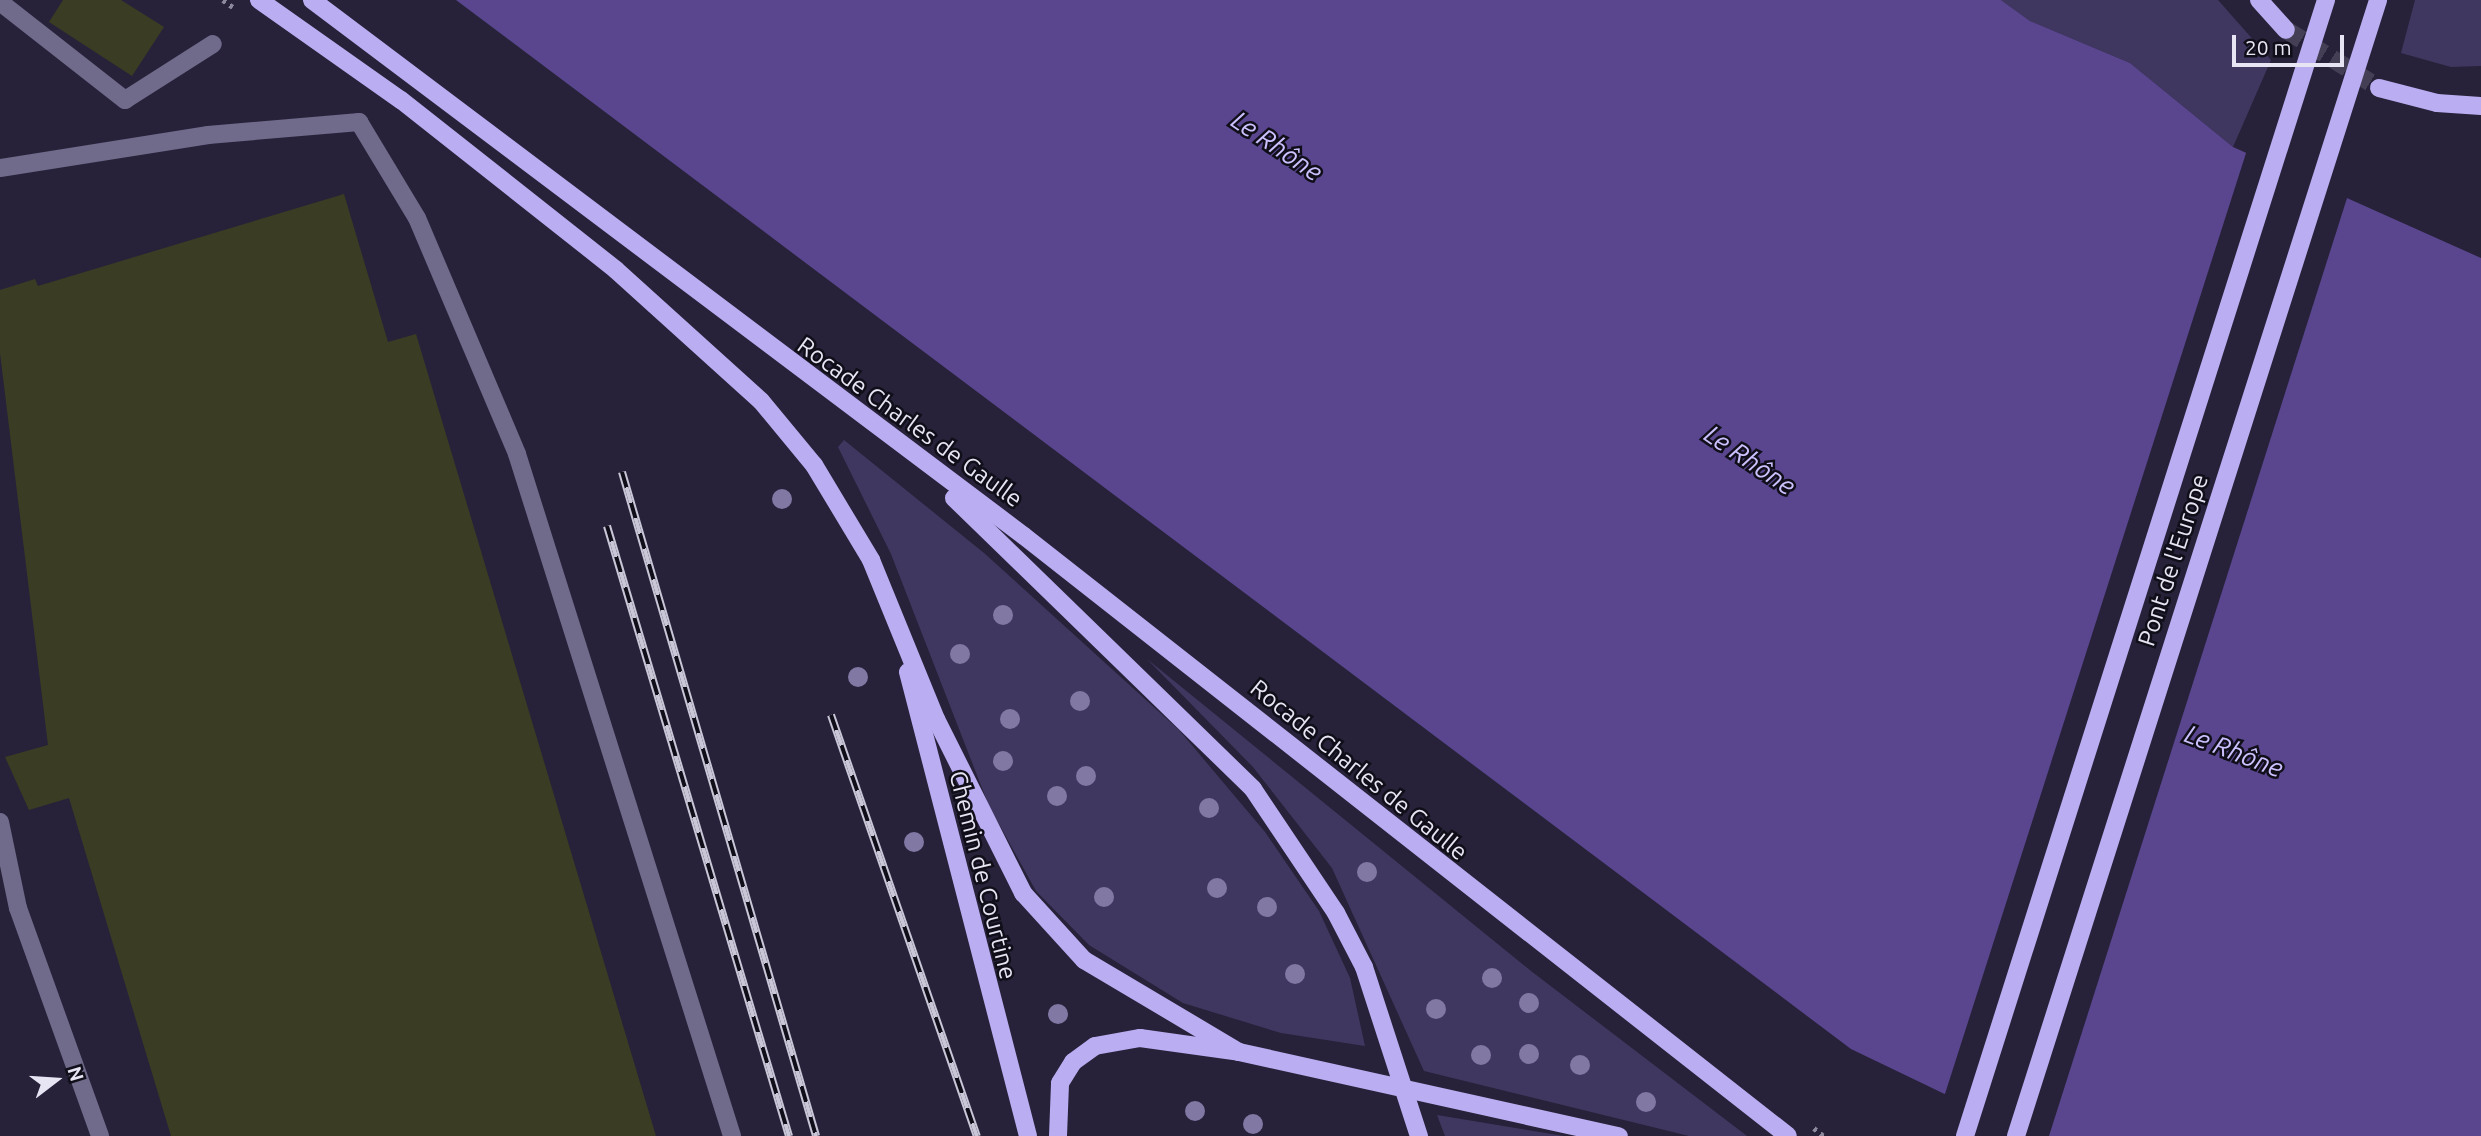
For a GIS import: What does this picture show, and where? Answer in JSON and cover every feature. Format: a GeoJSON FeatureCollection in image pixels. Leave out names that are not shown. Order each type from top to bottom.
{"type":"FeatureCollection","features":[{"type":"Feature","properties":{"kind":"main road"},"geometry":{"type":"LineString","coordinates":[[259,0],[401,100],[687,328],[761,401],[843,508],[898,624],[997,849],[1038,912],[1084,961],[1239,1052]]}},
{"type":"Feature","properties":{"kind":"main road","name":"Rocade Charles de Gaulle"},"geometry":{"type":"LineString","coordinates":[[312,0],[886,438],[1024,536],[1472,892],[1788,1136]]}},
{"type":"Feature","properties":{"kind":"main road"},"geometry":{"type":"LineString","coordinates":[[2259,0],[2286,30]]}},
{"type":"Feature","properties":{"kind":"main road","name":"Pont de l'Europe"},"geometry":{"type":"LineString","coordinates":[[1965,1136],[2326,0]]}},
{"type":"Feature","properties":{"kind":"main road","name":"Pont de l'Europe"},"geometry":{"type":"LineString","coordinates":[[2016,1136],[2378,0]]}},
{"type":"Feature","properties":{"kind":"main road"},"geometry":{"type":"LineString","coordinates":[[2379,88],[2437,103],[2481,106]]}},
{"type":"Feature","properties":{"kind":"main road"},"geometry":{"type":"LineString","coordinates":[[886,438],[1006,545],[1253,789],[1336,913],[1383,1020],[1419,1136]]}},
{"type":"Feature","properties":{"kind":"main road","name":"Chemin de Courtine"},"geometry":{"type":"LineString","coordinates":[[898,624],[977,956],[1028,1136]]}},
{"type":"Feature","properties":{"kind":"main road"},"geometry":{"type":"LineString","coordinates":[[1058,1136],[1060,1083],[1073,1062],[1096,1046],[1140,1038],[1239,1052],[1619,1136]]}},
{"type":"Feature","properties":{"kind":"lane"},"geometry":{"type":"LineString","coordinates":[[0,2],[125,100],[213,44]]}},
{"type":"Feature","properties":{"kind":"lane"},"geometry":{"type":"LineString","coordinates":[[0,169],[208,135],[359,122],[417,218],[517,454],[732,1136]]}},
{"type":"Feature","properties":{"kind":"lane"},"geometry":{"type":"LineString","coordinates":[[0,822],[18,908],[100,1136]]}},
{"type":"Feature","properties":{"kind":"path"},"geometry":{"type":"LineString","coordinates":[[222,0],[246,15]]}},
{"type":"Feature","properties":{"kind":"shaded area"},"geometry":{"type":"Polygon","coordinates":[[[2001,0],[2218,0],[2271,60],[2233,147],[2130,63],[2030,21],[2001,0]]]}},
{"type":"Feature","properties":{"kind":"shaded area"},"geometry":{"type":"Polygon","coordinates":[[[2415,0],[2481,0],[2481,66],[2451,67],[2401,53],[2415,0]]]}},
{"type":"Feature","properties":{"kind":"shaded area"},"geometry":{"type":"Polygon","coordinates":[[[844,440],[984,553],[1179,730],[1265,832],[1319,911],[1350,978],[1365,1046],[1281,1033],[1183,1003],[1089,945],[1036,891],[989,806],[891,554],[838,447],[844,440]]]}},
{"type":"Feature","properties":{"kind":"shaded area"},"geometry":{"type":"Polygon","coordinates":[[[1147,659],[1531,971],[1747,1136],[1689,1136],[1424,1071],[1332,868],[1253,767],[1147,659]]]}},
{"type":"Feature","properties":{"kind":"shaded area"},"geometry":{"type":"Polygon","coordinates":[[[1437,1115],[1564,1136],[1445,1136],[1437,1115]]]}},
{"type":"Feature","properties":{"kind":"water","name":"Le Rhône"},"geometry":{"type":"Polygon","coordinates":[[[456,0],[2001,0],[2030,21],[2130,63],[2233,147],[2481,258],[2481,1136],[2032,1136],[1851,1049],[456,0]]]}},
{"type":"Feature","properties":{"kind":"pier"},"geometry":{"type":"Polygon","coordinates":[[[2247,150],[2348,195],[2049,1136],[2024,1136],[1944,1097],[2247,150]]]}},
{"type":"Feature","properties":{"kind":"building"},"geometry":{"type":"Polygon","coordinates":[[[63,0],[121,0],[164,27],[132,76],[49,22],[63,0]]]}},
{"type":"Feature","properties":{"kind":"building"},"geometry":{"type":"Polygon","coordinates":[[[344,194],[388,342],[416,334],[656,1136],[171,1136],[69,798],[29,810],[5,757],[48,745],[0,353],[0,290],[35,279],[38,286],[344,194]]]}},
{"type":"Feature","properties":{"kind":"tunnel"},"geometry":{"type":"LineString","coordinates":[[2286,30],[2379,88]]}},
{"type":"Feature","properties":{"kind":"railway"},"geometry":{"type":"LineString","coordinates":[[622,472],[816,1136]]}},
{"type":"Feature","properties":{"kind":"railway"},"geometry":{"type":"LineString","coordinates":[[607,526],[789,1136]]}},
{"type":"Feature","properties":{"kind":"railway"},"geometry":{"type":"LineString","coordinates":[[831,715],[977,1136]]}}]}
